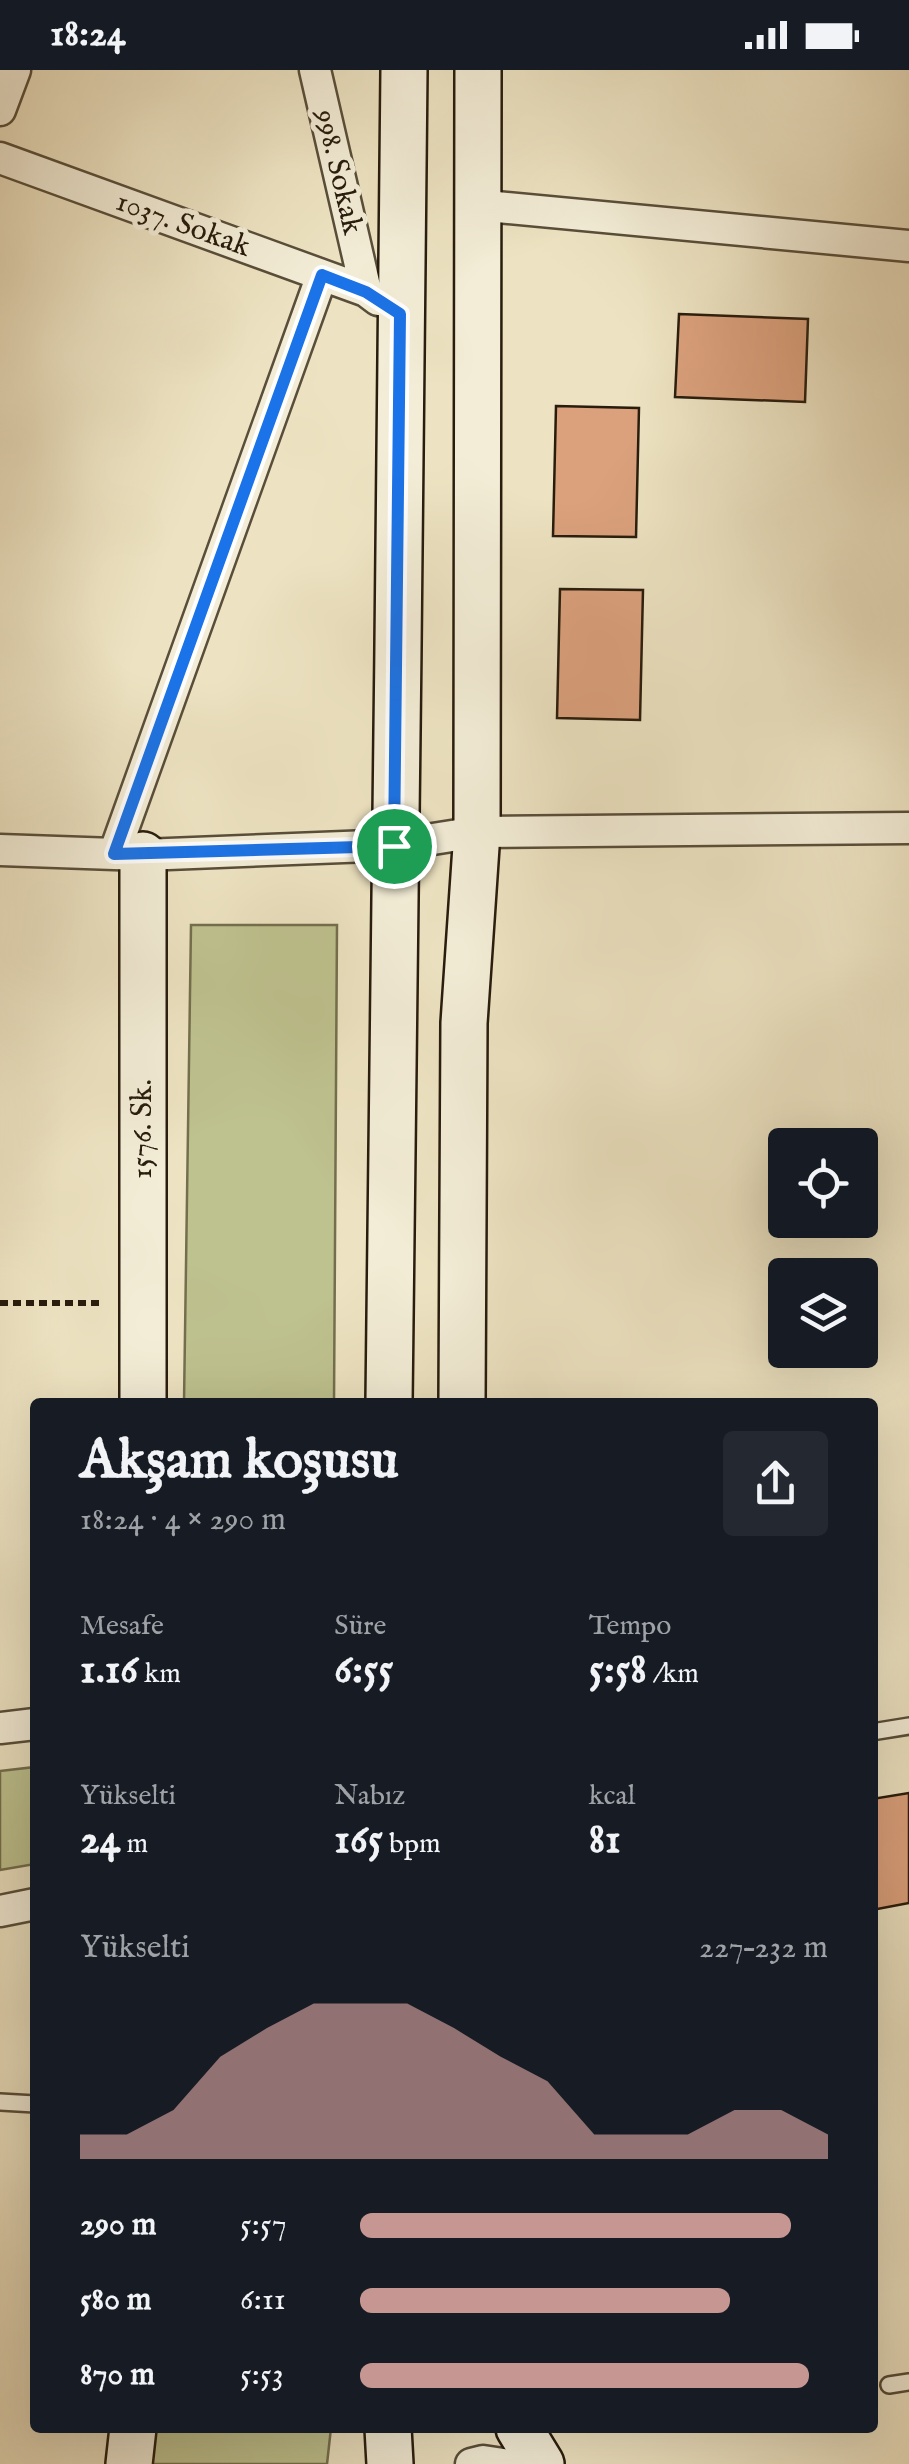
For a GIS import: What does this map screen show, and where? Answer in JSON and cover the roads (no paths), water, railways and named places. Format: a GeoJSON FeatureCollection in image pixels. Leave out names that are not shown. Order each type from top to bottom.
{"type":"FeatureCollection","features":[{"type":"Feature","properties":{"kind":"street"},"geometry":{"type":"LineString","coordinates":[[0,110],[15,70]]}},
{"type":"Feature","properties":{"kind":"street","name":"998. Sokak"},"geometry":{"type":"LineString","coordinates":[[315,70],[383,303]]}},
{"type":"Feature","properties":{"kind":"street"},"geometry":{"type":"LineString","coordinates":[[389,1398],[395,1096],[394,846],[383,303],[404,70]]}},
{"type":"Feature","properties":{"kind":"street"},"geometry":{"type":"LineString","coordinates":[[462,1398],[464,1023],[478,832],[478,70]]}},
{"type":"Feature","properties":{"kind":"street","name":"1037. Sokak"},"geometry":{"type":"LineString","coordinates":[[0,158],[322,275],[383,303]]}},
{"type":"Feature","properties":{"kind":"street"},"geometry":{"type":"LineString","coordinates":[[476,205],[909,246]]}},
{"type":"Feature","properties":{"kind":"street"},"geometry":{"type":"LineString","coordinates":[[128,855],[322,275]]}},
{"type":"Feature","properties":{"kind":"street"},"geometry":{"type":"LineString","coordinates":[[0,850],[128,855],[394,846],[478,832],[909,828]]}},
{"type":"Feature","properties":{"kind":"street","name":"1576. Sk."},"geometry":{"type":"LineString","coordinates":[[128,855],[143,1302],[142,1398]]}},
{"type":"Feature","properties":{"kind":"street"},"geometry":{"type":"LineString","coordinates":[[0,1728],[30,1725]]}},
{"type":"Feature","properties":{"kind":"street"},"geometry":{"type":"LineString","coordinates":[[0,1910],[30,1905]]}},
{"type":"Feature","properties":{"kind":"street"},"geometry":{"type":"LineString","coordinates":[[129,2464],[132,2433]]}},
{"type":"Feature","properties":{"kind":"street"},"geometry":{"type":"LineString","coordinates":[[388,2433],[390,2464]]}},
{"type":"Feature","properties":{"kind":"street"},"geometry":{"type":"LineString","coordinates":[[522,2433],[540,2464]]}},
{"type":"Feature","properties":{"kind":"street"},"geometry":{"type":"LineString","coordinates":[[471,2464],[503,2464]]}},
{"type":"Feature","properties":{"kind":"lane"},"geometry":{"type":"LineString","coordinates":[[878,1731],[909,1726]]}},
{"type":"Feature","properties":{"kind":"lane"},"geometry":{"type":"LineString","coordinates":[[0,2102],[30,2104]]}},
{"type":"Feature","properties":{"kind":"lane"},"geometry":{"type":"LineString","coordinates":[[889,2385],[909,2382]]}}]}
